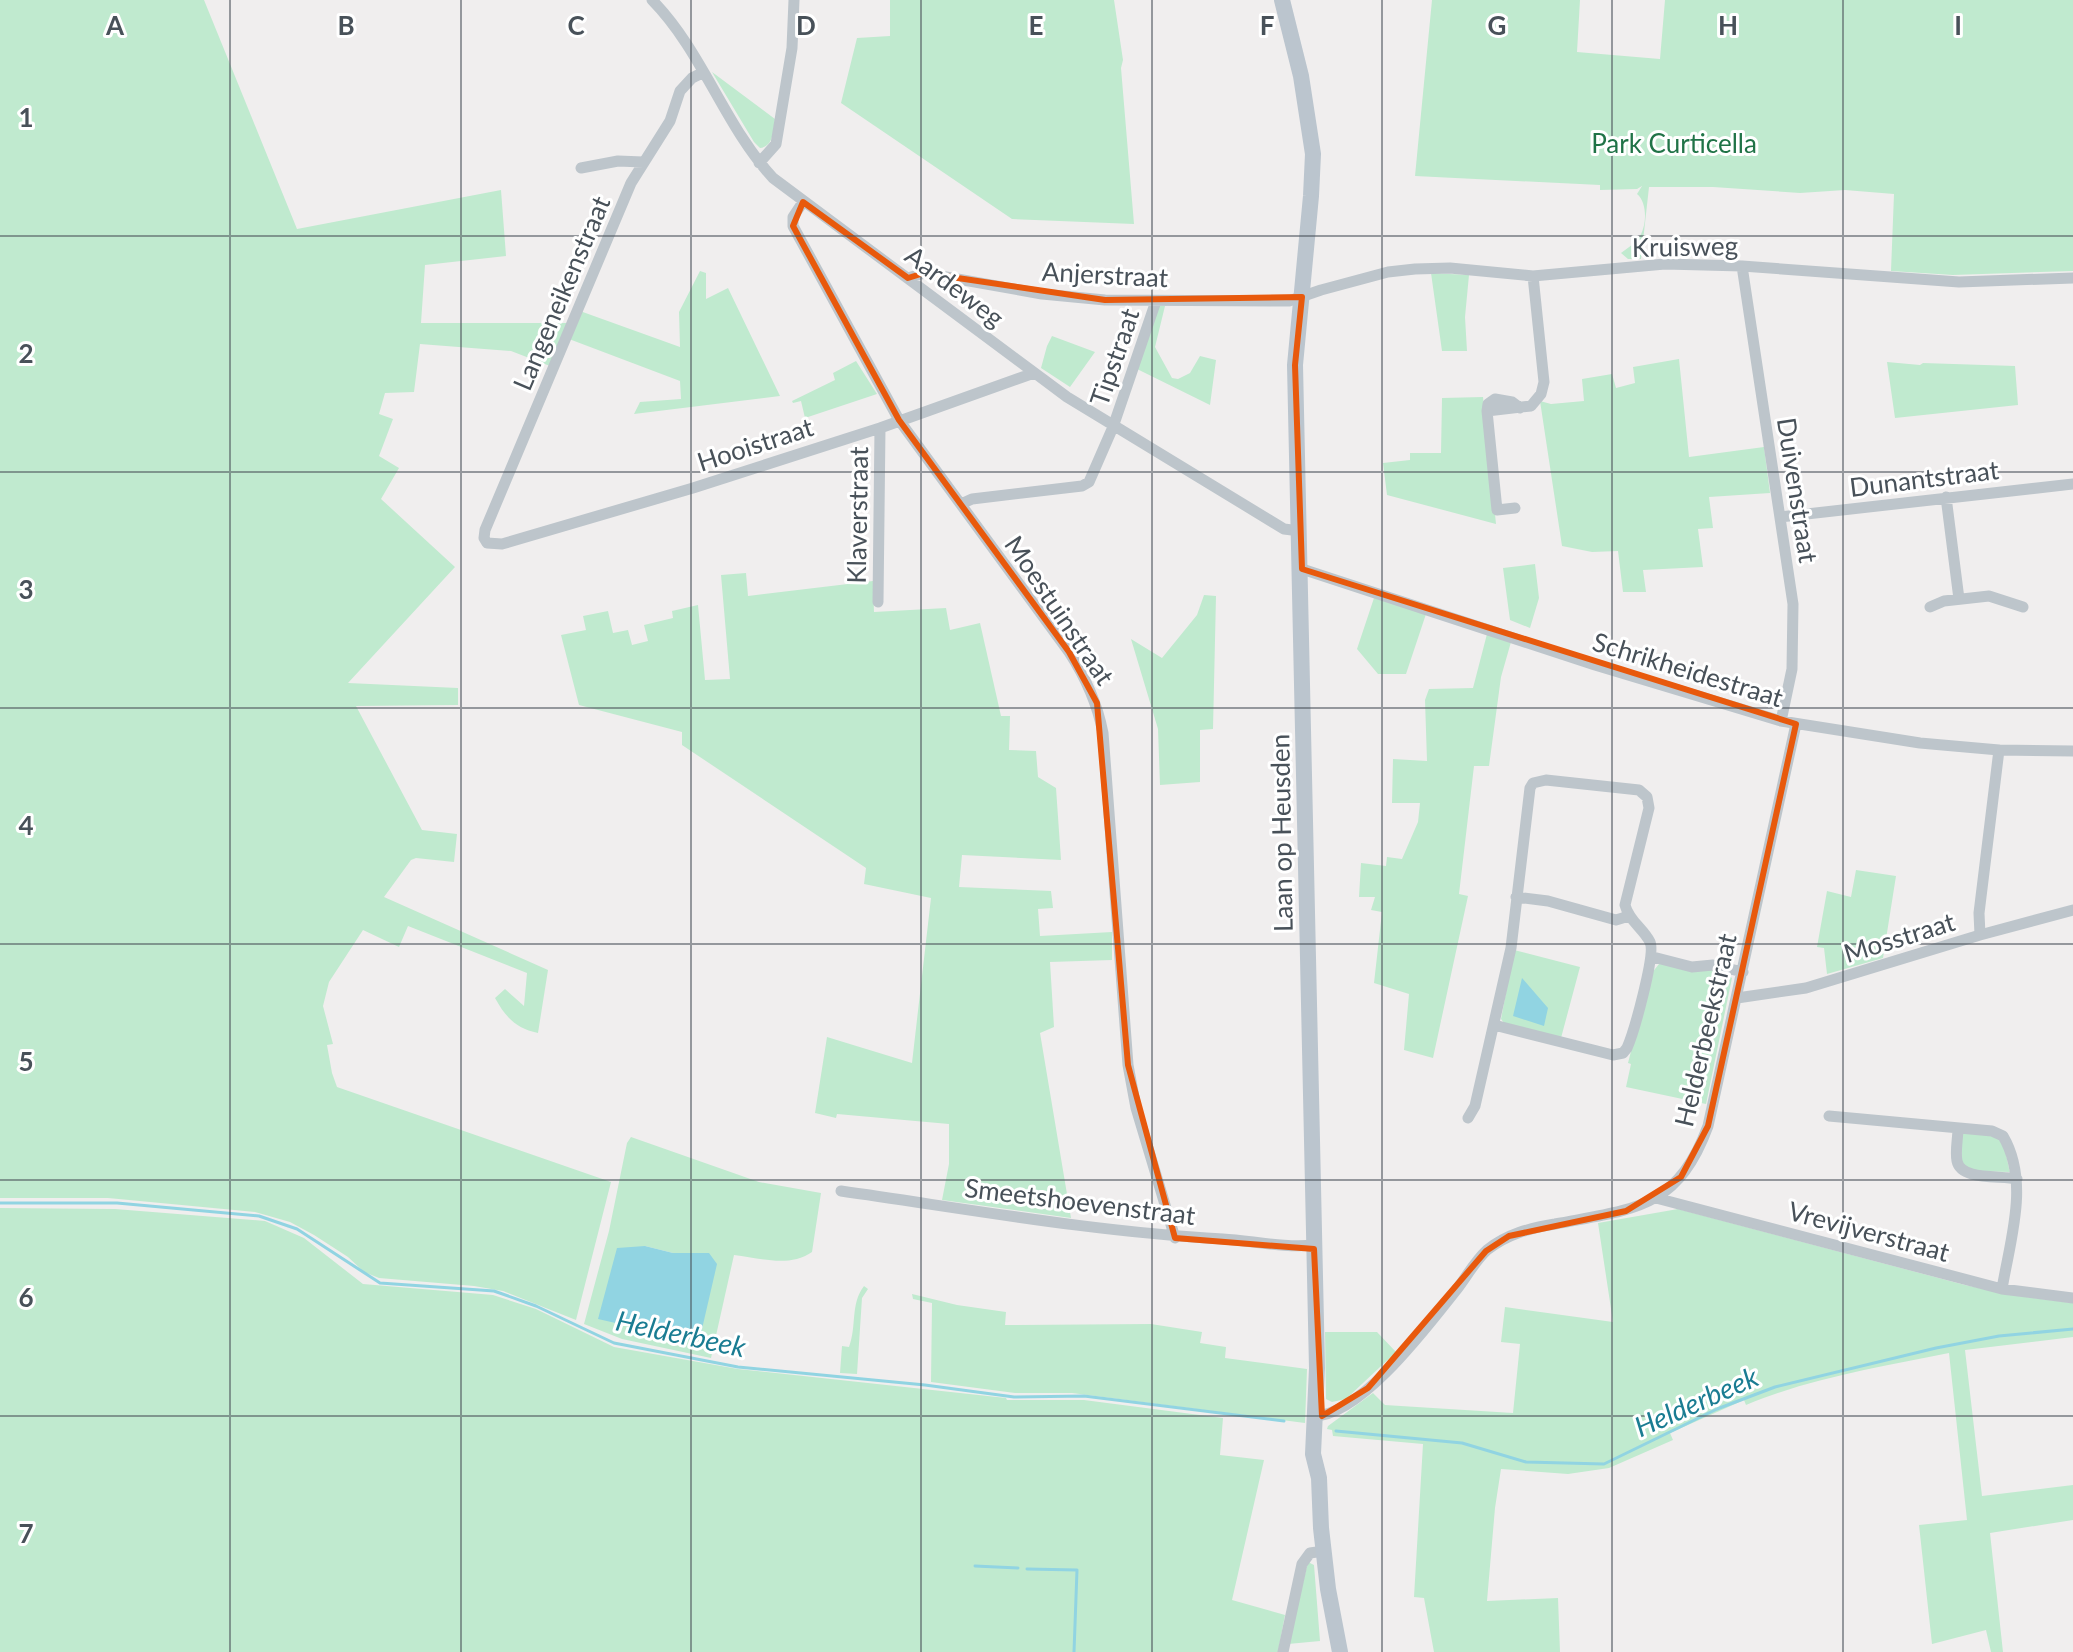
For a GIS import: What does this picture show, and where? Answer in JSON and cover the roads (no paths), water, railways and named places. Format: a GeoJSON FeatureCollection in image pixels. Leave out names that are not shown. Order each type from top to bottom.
{"type":"FeatureCollection","features":[{"type":"Feature","properties":{"kind":"street","name":"Aardeweg"},"geometry":{"type":"LineString","coordinates":[[652,0],[671,21],[759,163],[773,178],[1034,373],[1113,427],[1284,529],[1300,531]]}},
{"type":"Feature","properties":{"kind":"street"},"geometry":{"type":"LineString","coordinates":[[759,163],[776,144],[792,48],[794,0]]}},
{"type":"Feature","properties":{"kind":"street","name":"Laan op Heusden"},"geometry":{"type":"LineString","coordinates":[[1282,0],[1301,76],[1313,154],[1295,365],[1302,569],[1300,646],[1317,1368],[1321,1380],[1318,1416],[1322,1455],[1319,1478],[1324,1551],[1340,1652]]}},
{"type":"Feature","properties":{"kind":"street","name":"Langeneikenstraat"},"geometry":{"type":"LineString","coordinates":[[487,543],[485,530],[631,183],[670,121],[680,91],[692,78],[702,73]]}},
{"type":"Feature","properties":{"kind":"street"},"geometry":{"type":"LineString","coordinates":[[581,168],[618,161],[643,162]]}},
{"type":"Feature","properties":{"kind":"street","name":"Moestuinstraat"},"geometry":{"type":"LineString","coordinates":[[803,202],[793,217],[793,226],[899,420],[1069,652],[1097,703],[1106,760],[1128,1065],[1136,1108],[1175,1238]]}},
{"type":"Feature","properties":{"kind":"street","name":"Kruisweg"},"geometry":{"type":"LineString","coordinates":[[1302,297],[1388,272],[1450,268],[1533,276],[1665,264],[1742,266],[1959,282],[2073,278]]}},
{"type":"Feature","properties":{"kind":"street","name":"Duivenstraat"},"geometry":{"type":"LineString","coordinates":[[1742,266],[1794,631],[1792,669],[1781,721]]}},
{"type":"Feature","properties":{"kind":"street","name":"Anjerstraat"},"geometry":{"type":"LineString","coordinates":[[908,278],[924,273],[1072,297],[1156,301],[1289,301],[1302,297]]}},
{"type":"Feature","properties":{"kind":"street"},"geometry":{"type":"LineString","coordinates":[[1515,508],[1497,510],[1487,411],[1531,406],[1537,400],[1544,382],[1533,276]]}},
{"type":"Feature","properties":{"kind":"street","name":"Tipstraat"},"geometry":{"type":"LineString","coordinates":[[961,504],[972,499],[1082,486],[1089,482],[1113,427],[1156,301]]}},
{"type":"Feature","properties":{"kind":"street","name":"Hooistraat"},"geometry":{"type":"LineString","coordinates":[[487,543],[502,544],[880,428],[1034,373]]}},
{"type":"Feature","properties":{"kind":"street","name":"Klaverstraat"},"geometry":{"type":"LineString","coordinates":[[878,602],[880,428]]}},
{"type":"Feature","properties":{"kind":"street","name":"Dunantstraat"},"geometry":{"type":"LineString","coordinates":[[1780,517],[2073,484]]}},
{"type":"Feature","properties":{"kind":"street"},"geometry":{"type":"LineString","coordinates":[[1946,497],[1959,599]]}},
{"type":"Feature","properties":{"kind":"street","name":"Schrikheidestraat"},"geometry":{"type":"LineString","coordinates":[[1302,569],[1595,665],[1781,721],[1920,743],[1999,750],[2073,751]]}},
{"type":"Feature","properties":{"kind":"street"},"geometry":{"type":"LineString","coordinates":[[1930,607],[1944,601],[1995,596],[2023,607]]}},
{"type":"Feature","properties":{"kind":"street","name":"Helderbeekstraat"},"geometry":{"type":"LineString","coordinates":[[1318,1416],[1342,1410],[1379,1378],[1399,1358],[1486,1251],[1509,1236],[1536,1227],[1626,1211],[1656,1198],[1681,1177],[1698,1152],[1708,1126],[1796,724]]}},
{"type":"Feature","properties":{"kind":"street"},"geometry":{"type":"LineString","coordinates":[[1980,935],[1979,913],[1999,750]]}},
{"type":"Feature","properties":{"kind":"street"},"geometry":{"type":"LineString","coordinates":[[1468,1118],[1475,1106],[1511,948],[1528,793],[1533,783],[1546,780],[1630,788],[1644,794],[1649,803],[1626,910],[1648,938],[1653,957],[1630,1042],[1619,1055],[1494,1025]]}},
{"type":"Feature","properties":{"kind":"street"},"geometry":{"type":"LineString","coordinates":[[1516,897],[1548,901],[1616,920],[1629,916]]}},
{"type":"Feature","properties":{"kind":"street","name":"Mosstraat"},"geometry":{"type":"LineString","coordinates":[[1737,998],[1806,988],[1980,935],[2072,913]]}},
{"type":"Feature","properties":{"kind":"street"},"geometry":{"type":"LineString","coordinates":[[1653,957],[1692,967],[1713,965],[1743,972]]}},
{"type":"Feature","properties":{"kind":"street"},"geometry":{"type":"LineString","coordinates":[[1829,1116],[2000,1134],[2006,1142],[2017,1179],[2002,1289]]}},
{"type":"Feature","properties":{"kind":"street"},"geometry":{"type":"LineString","coordinates":[[1958,1128],[1957,1158],[1962,1169],[1969,1173],[2017,1179]]}},
{"type":"Feature","properties":{"kind":"street","name":"Smeetshoevenstraat"},"geometry":{"type":"LineString","coordinates":[[841,1191],[1175,1238],[1253,1241],[1299,1247],[1314,1245]]}},
{"type":"Feature","properties":{"kind":"street","name":"Vrevijverstraat"},"geometry":{"type":"LineString","coordinates":[[1656,1198],[2002,1289],[2073,1298]]}},
{"type":"Feature","properties":{"kind":"street"},"geometry":{"type":"LineString","coordinates":[[1283,1652],[1302,1564],[1310,1553],[1324,1551]]}},
{"type":"Feature","properties":{"kind":"water"},"geometry":{"type":"Polygon","coordinates":[[[1522,978],[1548,1008],[1544,1026],[1513,1016],[1522,978]]]}},
{"type":"Feature","properties":{"kind":"water"},"geometry":{"type":"Polygon","coordinates":[[[645,1246],[673,1253],[709,1253],[717,1264],[699,1342],[598,1319],[617,1248],[645,1246]]]}},
{"type":"Feature","properties":{"kind":"waterway","name":"Helderbeek"},"geometry":{"type":"LineString","coordinates":[[0,1203],[117,1203],[259,1216],[297,1229],[380,1283],[494,1291],[536,1306],[614,1343],[738,1367],[1014,1397],[1084,1396],[1284,1421]]}},
{"type":"Feature","properties":{"kind":"waterway","name":"Helderbeek"},"geometry":{"type":"LineString","coordinates":[[1336,1431],[1462,1443],[1526,1462],[1604,1464],[1717,1409],[1775,1387],[1936,1348],[1999,1336],[2073,1329]]}},
{"type":"Feature","properties":{"kind":"waterway"},"geometry":{"type":"LineString","coordinates":[[975,1566],[1018,1568]]}},
{"type":"Feature","properties":{"kind":"waterway"},"geometry":{"type":"LineString","coordinates":[[1027,1569],[1077,1570],[1074,1652]]}},
{"type":"Feature","properties":{"kind":"park label","name":"Park Curticella"},"geometry":{"type":"Point","coordinates":[1674,143]}}]}
